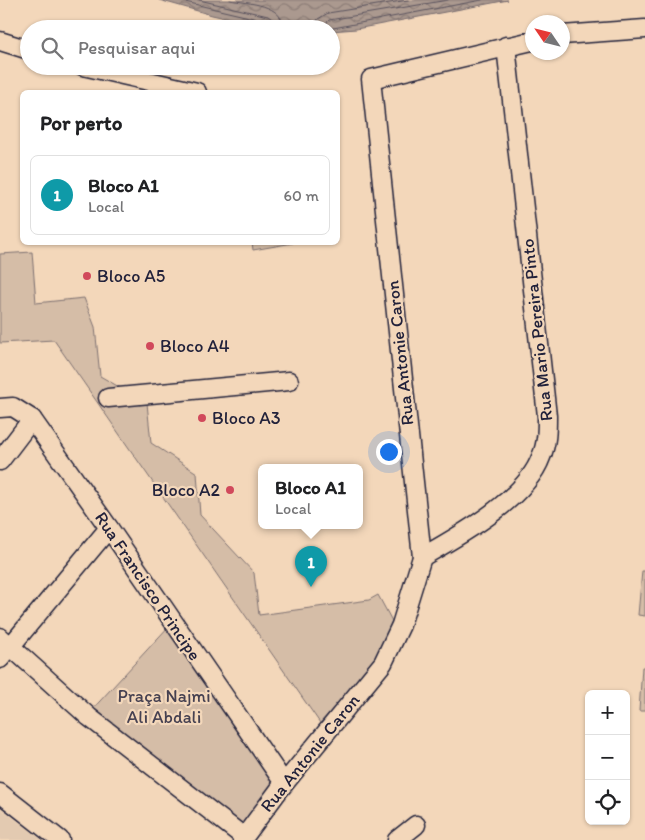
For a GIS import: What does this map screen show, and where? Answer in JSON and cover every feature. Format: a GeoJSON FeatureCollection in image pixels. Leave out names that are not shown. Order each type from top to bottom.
{"type":"FeatureCollection","features":[{"type":"Feature","properties":{"kind":"street"},"geometry":{"type":"LineString","coordinates":[[570,34],[645,29]]}},
{"type":"Feature","properties":{"kind":"street"},"geometry":{"type":"LineString","coordinates":[[0,40],[20,47]]}},
{"type":"Feature","properties":{"kind":"street"},"geometry":{"type":"LineString","coordinates":[[506,46],[525,42]]}},
{"type":"Feature","properties":{"kind":"street","name":"Rua Antonie Caron"},"geometry":{"type":"LineString","coordinates":[[243,838],[284,783],[383,664],[401,624],[422,557],[371,79],[506,46]]}},
{"type":"Feature","properties":{"kind":"street","name":"Rua Mario Pereira Pinto"},"geometry":{"type":"LineString","coordinates":[[422,557],[494,512],[520,488],[541,458],[547,438],[547,416],[506,46]]}},
{"type":"Feature","properties":{"kind":"street"},"geometry":{"type":"LineString","coordinates":[[122,75],[188,90]]}},
{"type":"Feature","properties":{"kind":"street"},"geometry":{"type":"LineString","coordinates":[[108,398],[289,381]]}},
{"type":"Feature","properties":{"kind":"street","name":"Rua Francisco Principe"},"geometry":{"type":"LineString","coordinates":[[0,408],[13,408],[32,419],[284,783]]}},
{"type":"Feature","properties":{"kind":"street"},"geometry":{"type":"LineString","coordinates":[[0,461],[32,419]]}},
{"type":"Feature","properties":{"kind":"street"},"geometry":{"type":"LineString","coordinates":[[0,660],[5,641],[109,528]]}},
{"type":"Feature","properties":{"kind":"street"},"geometry":{"type":"LineString","coordinates":[[5,641],[89,717],[243,838]]}},
{"type":"Feature","properties":{"kind":"street"},"geometry":{"type":"LineString","coordinates":[[0,793],[60,840]]}},
{"type":"Feature","properties":{"kind":"street"},"geometry":{"type":"LineString","coordinates":[[397,840],[416,826]]}},
{"type":"Feature","properties":{"kind":"shaded area"},"geometry":{"type":"Polygon","coordinates":[[[0,808],[42,840],[0,840],[0,808]]]}},
{"type":"Feature","properties":{"kind":"green space"},"geometry":{"type":"Polygon","coordinates":[[[252,245],[282,245],[253,250],[252,245]]]}},
{"type":"Feature","properties":{"kind":"green space"},"geometry":{"type":"Polygon","coordinates":[[[32,252],[36,303],[84,298],[95,327],[100,376],[147,403],[151,443],[197,473],[200,515],[254,573],[259,615],[369,600],[378,595],[392,621],[375,662],[320,723],[54,340],[0,343],[0,254],[32,252]]]}},
{"type":"Feature","properties":{"kind":"green space"},"geometry":{"type":"Polygon","coordinates":[[[642,571],[645,571],[645,616],[638,615],[642,571]]]}},
{"type":"Feature","properties":{"kind":"green space","name":"Praça Najmi Ali Abdali"},"geometry":{"type":"Polygon","coordinates":[[[170,625],[280,786],[245,831],[88,714],[170,625]]]}},
{"type":"Feature","properties":{"kind":"green space"},"geometry":{"type":"Polygon","coordinates":[[[642,667],[645,667],[645,711],[639,711],[642,667]]]}},
{"type":"Feature","properties":{"kind":"water"},"geometry":{"type":"Polygon","coordinates":[[[159,0],[508,0],[356,29],[340,30],[340,20],[235,20],[159,0]]]}},
{"type":"Feature","properties":{"kind":"place","name":"Bloco A5"},"geometry":{"type":"Point","coordinates":[87,276]}},
{"type":"Feature","properties":{"kind":"place","name":"Bloco A4"},"geometry":{"type":"Point","coordinates":[150,346]}},
{"type":"Feature","properties":{"kind":"place","name":"Bloco A3"},"geometry":{"type":"Point","coordinates":[202,418]}},
{"type":"Feature","properties":{"kind":"place","name":"Bloco A2"},"geometry":{"type":"Point","coordinates":[230,490]}},
{"type":"Feature","properties":{"kind":"place","name":"Bloco A1"},"geometry":{"type":"Point","coordinates":[311,587]}}]}
